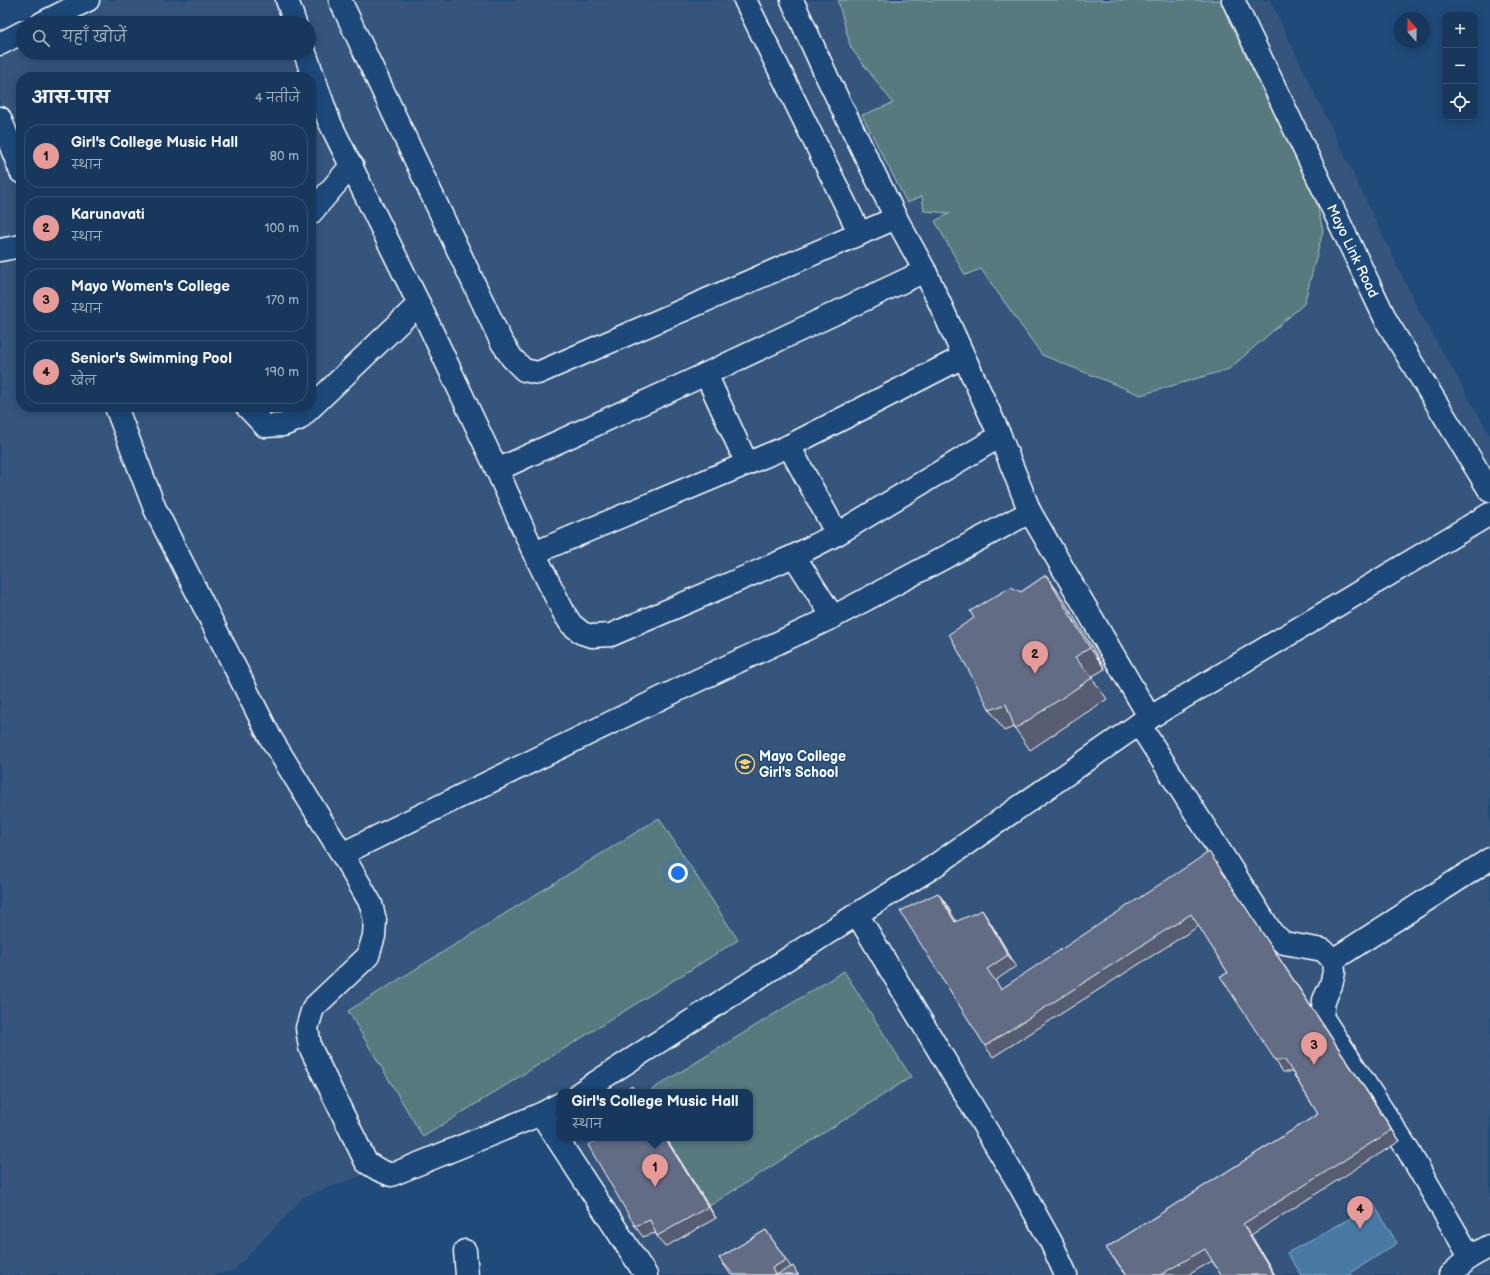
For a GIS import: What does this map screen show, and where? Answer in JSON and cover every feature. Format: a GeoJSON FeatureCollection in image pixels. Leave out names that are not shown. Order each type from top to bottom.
{"type":"FeatureCollection","features":[{"type":"Feature","properties":{"kind":"street"},"geometry":{"type":"LineString","coordinates":[[56,16],[88,0]]}},
{"type":"Feature","properties":{"kind":"street"},"geometry":{"type":"LineString","coordinates":[[287,0],[293,16]]}},
{"type":"Feature","properties":{"kind":"street"},"geometry":{"type":"LineString","coordinates":[[340,0],[501,341],[512,358],[524,370],[538,373],[896,218]]}},
{"type":"Feature","properties":{"kind":"street"},"geometry":{"type":"LineString","coordinates":[[745,0],[860,234]]}},
{"type":"Feature","properties":{"kind":"street"},"geometry":{"type":"LineString","coordinates":[[792,0],[827,78],[896,218],[925,271],[1000,436],[1030,512],[1145,721],[1272,933],[1284,943],[1323,950],[1333,960],[1334,972],[1331,985],[1324,1000],[1322,1017],[1406,1147],[1470,1257]]}},
{"type":"Feature","properties":{"kind":"street","name":"Mayo Link Road"},"geometry":{"type":"LineString","coordinates":[[1233,0],[1387,322],[1490,492]]}},
{"type":"Feature","properties":{"kind":"street"},"geometry":{"type":"LineString","coordinates":[[0,44],[16,36]]}},
{"type":"Feature","properties":{"kind":"street"},"geometry":{"type":"LineString","coordinates":[[307,60],[309,72]]}},
{"type":"Feature","properties":{"kind":"street"},"geometry":{"type":"LineString","coordinates":[[316,101],[320,118],[352,165],[564,613],[572,624],[582,633],[592,636],[611,635],[794,556],[836,534],[1000,436]]}},
{"type":"Feature","properties":{"kind":"street"},"geometry":{"type":"LineString","coordinates":[[0,118],[16,159]]}},
{"type":"Feature","properties":{"kind":"street"},"geometry":{"type":"LineString","coordinates":[[316,207],[352,165]]}},
{"type":"Feature","properties":{"kind":"street"},"geometry":{"type":"LineString","coordinates":[[0,250],[16,247]]}},
{"type":"Feature","properties":{"kind":"street"},"geometry":{"type":"LineString","coordinates":[[497,470],[925,271]]}},
{"type":"Feature","properties":{"kind":"street"},"geometry":{"type":"LineString","coordinates":[[316,403],[419,304]]}},
{"type":"Feature","properties":{"kind":"street"},"geometry":{"type":"LineString","coordinates":[[534,552],[789,446],[963,357]]}},
{"type":"Feature","properties":{"kind":"street"},"geometry":{"type":"LineString","coordinates":[[706,374],[747,464]]}},
{"type":"Feature","properties":{"kind":"street"},"geometry":{"type":"LineString","coordinates":[[118,412],[155,509],[270,738],[342,854],[371,904],[375,920],[374,936],[368,956],[313,1008],[307,1028],[310,1047],[366,1162],[391,1175],[541,1114],[557,1106]]}},
{"type":"Feature","properties":{"kind":"street"},"geometry":{"type":"LineString","coordinates":[[252,412],[265,426],[283,425],[299,419],[306,412]]}},
{"type":"Feature","properties":{"kind":"street"},"geometry":{"type":"LineString","coordinates":[[789,446],[836,534]]}},
{"type":"Feature","properties":{"kind":"street"},"geometry":{"type":"LineString","coordinates":[[342,854],[692,683],[833,617],[1030,512]]}},
{"type":"Feature","properties":{"kind":"street"},"geometry":{"type":"LineString","coordinates":[[586,1089],[857,914],[930,869],[1145,721],[1490,514]]}},
{"type":"Feature","properties":{"kind":"street"},"geometry":{"type":"LineString","coordinates":[[794,556],[833,617]]}},
{"type":"Feature","properties":{"kind":"street"},"geometry":{"type":"LineString","coordinates":[[1333,960],[1490,859]]}},
{"type":"Feature","properties":{"kind":"street"},"geometry":{"type":"LineString","coordinates":[[857,914],[1017,1182],[1051,1242],[1066,1275]]}},
{"type":"Feature","properties":{"kind":"street"},"geometry":{"type":"LineString","coordinates":[[541,1114],[557,1139]]}},
{"type":"Feature","properties":{"kind":"street"},"geometry":{"type":"LineString","coordinates":[[559,1141],[645,1274]]}},
{"type":"Feature","properties":{"kind":"street"},"geometry":{"type":"LineString","coordinates":[[1450,1275],[1470,1257],[1490,1246]]}},
{"type":"Feature","properties":{"kind":"street"},"geometry":{"type":"LineString","coordinates":[[465,1251],[466,1275]]}},
{"type":"Feature","properties":{"kind":"shaded area","name":"Mayo College Girl's School"},"geometry":{"type":"Polygon","coordinates":[[[89,0],[1270,0],[1417,307],[1490,435],[1490,1275],[650,1275],[561,1141],[753,1141],[753,1089],[557,1089],[557,1134],[541,1110],[304,1197],[234,1270],[215,1275],[0,1275],[0,44],[16,36],[16,60],[316,60],[316,16],[56,16],[89,0]]]}},
{"type":"Feature","properties":{"kind":"shaded area"},"geometry":{"type":"Polygon","coordinates":[[[1373,1203],[1397,1243],[1351,1273],[1352,1275],[1302,1275],[1287,1253],[1358,1214],[1373,1203]]]}},
{"type":"Feature","properties":{"kind":"green space"},"geometry":{"type":"Polygon","coordinates":[[[1231,0],[1311,178],[1323,231],[1304,304],[1229,369],[1141,395],[1042,355],[981,269],[965,275],[935,221],[950,213],[924,211],[922,196],[907,203],[862,115],[893,103],[851,48],[838,1],[1231,0]]]}},
{"type":"Feature","properties":{"kind":"green space"},"geometry":{"type":"Polygon","coordinates":[[[659,818],[738,940],[423,1137],[348,1011],[659,818]]]}},
{"type":"Feature","properties":{"kind":"green space"},"geometry":{"type":"Polygon","coordinates":[[[844,971],[911,1077],[708,1207],[667,1141],[753,1141],[753,1089],[653,1089],[844,971]]]}},
{"type":"Feature","properties":{"kind":"building"},"geometry":{"type":"Polygon","coordinates":[[[1046,575],[1090,648],[1075,657],[1092,678],[1015,729],[1006,704],[990,710],[949,634],[974,618],[970,611],[1011,587],[1021,592],[1046,575]]]}},
{"type":"Feature","properties":{"kind":"building"},"geometry":{"type":"Polygon","coordinates":[[[1209,852],[1392,1130],[1243,1224],[1274,1275],[1221,1275],[1205,1249],[1160,1275],[1127,1275],[1106,1248],[1318,1114],[1285,1060],[1275,1060],[1220,976],[1228,973],[1191,914],[985,1046],[900,911],[938,893],[955,922],[982,910],[1008,955],[987,969],[1001,989],[1209,852]]]}},
{"type":"Feature","properties":{"kind":"building"},"geometry":{"type":"Polygon","coordinates":[[[632,1086],[634,1089],[626,1089],[632,1086]]]}},
{"type":"Feature","properties":{"kind":"building"},"geometry":{"type":"Polygon","coordinates":[[[594,1141],[667,1141],[708,1207],[657,1236],[650,1220],[635,1226],[588,1145],[594,1141]]]}},
{"type":"Feature","properties":{"kind":"building"},"geometry":{"type":"Polygon","coordinates":[[[766,1230],[786,1260],[772,1268],[775,1275],[734,1275],[719,1258],[766,1230]]]}},
{"type":"Feature","properties":{"kind":"building"},"geometry":{"type":"Polygon","coordinates":[[[793,1266],[798,1275],[776,1275],[793,1266]]]}},
{"type":"Feature","properties":{"kind":"place","name":"Karunavati"},"geometry":{"type":"Point","coordinates":[1035,674]}},
{"type":"Feature","properties":{"kind":"place","name":"Mayo College Girl's School"},"geometry":{"type":"Point","coordinates":[745,764]}},
{"type":"Feature","properties":{"kind":"place","name":"Mayo Women's College"},"geometry":{"type":"Point","coordinates":[1314,1065]}},
{"type":"Feature","properties":{"kind":"place","name":"Girl's College Music Hall"},"geometry":{"type":"Point","coordinates":[655,1187]}},
{"type":"Feature","properties":{"kind":"place","name":"Senior's Swimming Pool"},"geometry":{"type":"Point","coordinates":[1360,1229]}}]}
